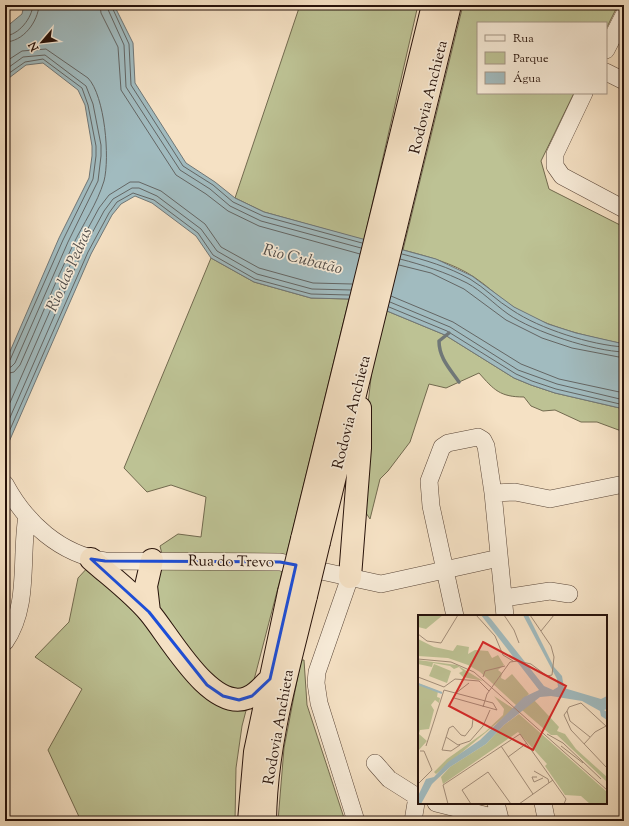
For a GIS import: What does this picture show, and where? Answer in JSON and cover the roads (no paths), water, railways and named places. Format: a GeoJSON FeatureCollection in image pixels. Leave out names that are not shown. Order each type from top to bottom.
{"type":"FeatureCollection","features":[{"type":"Feature","properties":{"kind":"highway","name":"Rodovia Anchieta"},"geometry":{"type":"LineString","coordinates":[[250,821],[253,768],[270,679],[297,594],[358,348],[386,232],[433,5]]}},
{"type":"Feature","properties":{"kind":"highway","name":"Rodovia Anchieta"},"geometry":{"type":"LineString","coordinates":[[386,232],[450,5]]}},
{"type":"Feature","properties":{"kind":"highway","name":"Rodovia Anchieta"},"geometry":{"type":"LineString","coordinates":[[311,540],[359,378],[358,348]]}},
{"type":"Feature","properties":{"kind":"highway"},"geometry":{"type":"LineString","coordinates":[[350,577],[360,448],[359,378]]}},
{"type":"Feature","properties":{"kind":"highway"},"geometry":{"type":"LineString","coordinates":[[90,559],[149,612],[198,677],[215,692],[233,699],[246,699],[252,696],[270,679]]}},
{"type":"Feature","properties":{"kind":"highway"},"geometry":{"type":"LineString","coordinates":[[149,612],[146,586],[152,560]]}},
{"type":"Feature","properties":{"kind":"highway","name":"Rodovia Anchieta"},"geometry":{"type":"LineString","coordinates":[[265,821],[274,731],[297,594]]}},
{"type":"Feature","properties":{"kind":"street"},"geometry":{"type":"LineString","coordinates":[[607,48],[624,15]]}},
{"type":"Feature","properties":{"kind":"street"},"geometry":{"type":"LineString","coordinates":[[607,73],[624,82]]}},
{"type":"Feature","properties":{"kind":"street"},"geometry":{"type":"LineString","coordinates":[[584,94],[555,154],[555,166],[562,176],[624,208]]}},
{"type":"Feature","properties":{"kind":"street"},"geometry":{"type":"LineString","coordinates":[[455,615],[429,492],[429,481],[442,447],[448,443],[466,438],[478,437],[483,440],[486,446],[493,493],[505,615]]}},
{"type":"Feature","properties":{"kind":"street"},"geometry":{"type":"LineString","coordinates":[[493,493],[515,492],[550,499],[624,484]]}},
{"type":"Feature","properties":{"kind":"street","name":"Rua do Trevo"},"geometry":{"type":"LineString","coordinates":[[5,485],[27,516],[60,545],[70,551],[90,559],[105,561],[152,560],[280,562],[381,584],[500,558]]}},
{"type":"Feature","properties":{"kind":"street"},"geometry":{"type":"LineString","coordinates":[[5,642],[16,621],[20,606],[24,538],[27,516]]}},
{"type":"Feature","properties":{"kind":"street"},"geometry":{"type":"LineString","coordinates":[[350,577],[320,661],[316,683],[319,704],[356,821]]}},
{"type":"Feature","properties":{"kind":"street"},"geometry":{"type":"LineString","coordinates":[[504,598],[550,592],[569,594]]}},
{"type":"Feature","properties":{"kind":"street"},"geometry":{"type":"LineString","coordinates":[[375,763],[389,779],[418,798],[413,821]]}},
{"type":"Feature","properties":{"kind":"street"},"geometry":{"type":"LineString","coordinates":[[442,804],[499,814]]}},
{"type":"Feature","properties":{"kind":"water"},"geometry":{"type":"Polygon","coordinates":[[[24,5],[114,5],[133,43],[135,83],[186,163],[215,182],[235,198],[264,212],[436,259],[472,276],[514,307],[548,324],[576,333],[624,344],[624,409],[555,393],[514,378],[445,335],[387,311],[349,299],[311,298],[254,282],[211,258],[196,236],[152,203],[135,196],[121,204],[112,215],[91,254],[5,451],[5,363],[59,238],[89,178],[92,156],[92,146],[85,105],[78,90],[43,63],[26,65],[5,81],[5,28],[22,14],[24,5]]]}},
{"type":"Feature","properties":{"kind":"waterway"},"geometry":{"type":"LineString","coordinates":[[449,333],[439,341],[439,347],[443,358],[459,382]]}},
{"type":"Feature","properties":{"kind":"water label","name":"Rio Cubatão"},"geometry":{"type":"Point","coordinates":[303,258]}},
{"type":"Feature","properties":{"kind":"water label","name":"Rio das Pedras"},"geometry":{"type":"Point","coordinates":[68,269]}}]}
